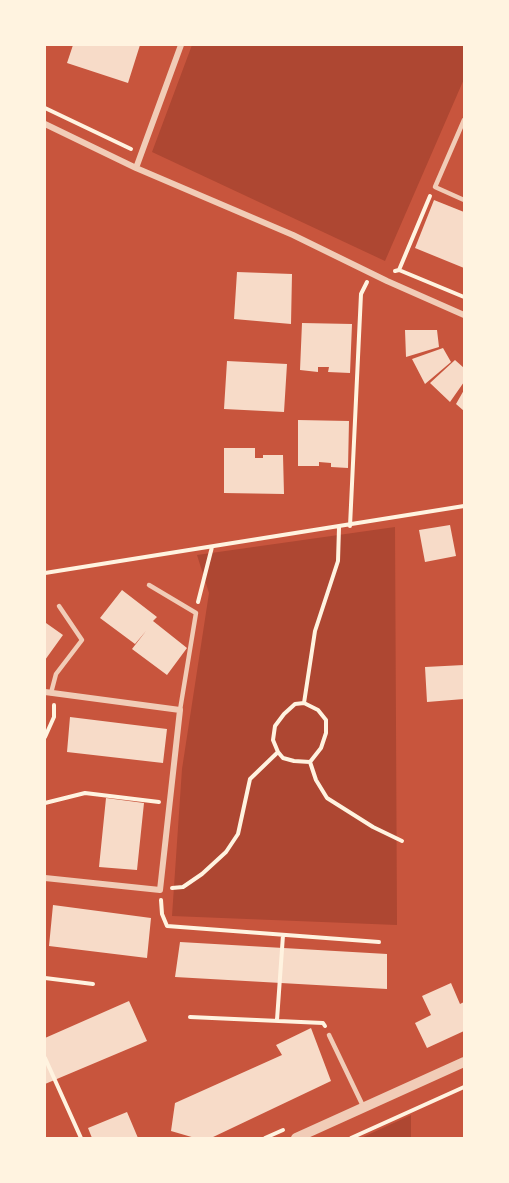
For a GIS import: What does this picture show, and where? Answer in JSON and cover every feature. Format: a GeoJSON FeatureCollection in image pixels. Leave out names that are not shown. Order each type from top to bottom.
{"type":"FeatureCollection","features":[{"type":"Feature","properties":{"kind":"street"},"geometry":{"type":"LineString","coordinates":[[136,168],[181,45]]}},
{"type":"Feature","properties":{"kind":"street"},"geometry":{"type":"LineString","coordinates":[[45,124],[136,168],[293,235],[372,274],[464,315]]}},
{"type":"Feature","properties":{"kind":"street"},"geometry":{"type":"LineString","coordinates":[[45,878],[160,890],[180,710],[48,693]]}},
{"type":"Feature","properties":{"kind":"street"},"geometry":{"type":"LineString","coordinates":[[296,1138],[464,1062]]}},
{"type":"Feature","properties":{"kind":"lane"},"geometry":{"type":"LineString","coordinates":[[464,120],[435,187],[464,200]]}},
{"type":"Feature","properties":{"kind":"lane"},"geometry":{"type":"LineString","coordinates":[[149,585],[196,614],[180,710]]}},
{"type":"Feature","properties":{"kind":"lane"},"geometry":{"type":"LineString","coordinates":[[48,693],[56,674],[82,640],[59,606]]}},
{"type":"Feature","properties":{"kind":"lane"},"geometry":{"type":"LineString","coordinates":[[329,1035],[365,1108]]}},
{"type":"Feature","properties":{"kind":"path"},"geometry":{"type":"LineString","coordinates":[[45,108],[142,154]]}},
{"type":"Feature","properties":{"kind":"path"},"geometry":{"type":"LineString","coordinates":[[392,273],[399,270],[435,187]]}},
{"type":"Feature","properties":{"kind":"path"},"geometry":{"type":"LineString","coordinates":[[399,270],[464,297]]}},
{"type":"Feature","properties":{"kind":"path"},"geometry":{"type":"LineString","coordinates":[[350,526],[361,294],[372,274]]}},
{"type":"Feature","properties":{"kind":"path"},"geometry":{"type":"LineString","coordinates":[[45,573],[339,528],[464,506]]}},
{"type":"Feature","properties":{"kind":"path"},"geometry":{"type":"LineString","coordinates":[[304,703],[315,631],[338,561],[339,528]]}},
{"type":"Feature","properties":{"kind":"path"},"geometry":{"type":"LineString","coordinates":[[196,614],[212,547]]}},
{"type":"Feature","properties":{"kind":"path"},"geometry":{"type":"LineString","coordinates":[[45,737],[54,717],[48,693]]}},
{"type":"Feature","properties":{"kind":"path"},"geometry":{"type":"LineString","coordinates":[[304,703],[318,710],[326,720],[326,733],[321,748],[310,762],[284,758],[278,753],[273,740],[275,726],[295,704],[304,703]]}},
{"type":"Feature","properties":{"kind":"path"},"geometry":{"type":"LineString","coordinates":[[278,753],[250,779],[238,834],[226,852],[202,874],[183,887],[160,890],[162,914],[167,926],[379,942]]}},
{"type":"Feature","properties":{"kind":"path"},"geometry":{"type":"LineString","coordinates":[[310,762],[316,780],[327,798],[373,827],[402,841]]}},
{"type":"Feature","properties":{"kind":"path"},"geometry":{"type":"LineString","coordinates":[[45,803],[85,793],[170,803]]}},
{"type":"Feature","properties":{"kind":"path"},"geometry":{"type":"LineString","coordinates":[[277,1020],[283,935]]}},
{"type":"Feature","properties":{"kind":"path"},"geometry":{"type":"LineString","coordinates":[[45,978],[93,984]]}},
{"type":"Feature","properties":{"kind":"path"},"geometry":{"type":"LineString","coordinates":[[190,1017],[323,1023],[329,1035]]}},
{"type":"Feature","properties":{"kind":"path"},"geometry":{"type":"LineString","coordinates":[[45,1058],[81,1138]]}},
{"type":"Feature","properties":{"kind":"path"},"geometry":{"type":"LineString","coordinates":[[351,1138],[464,1087]]}},
{"type":"Feature","properties":{"kind":"shaded area"},"geometry":{"type":"Polygon","coordinates":[[[192,45],[464,45],[464,79],[385,261],[152,152],[192,45]]]}},
{"type":"Feature","properties":{"kind":"shaded area"},"geometry":{"type":"Polygon","coordinates":[[[395,527],[397,925],[172,916],[182,769],[209,593],[197,555],[395,527]]]}},
{"type":"Feature","properties":{"kind":"shaded area"},"geometry":{"type":"Polygon","coordinates":[[[411,1115],[411,1138],[361,1138],[411,1115]]]}},
{"type":"Feature","properties":{"kind":"building"},"geometry":{"type":"Polygon","coordinates":[[[73,45],[140,45],[128,83],[67,63],[73,45]]]}},
{"type":"Feature","properties":{"kind":"building"},"geometry":{"type":"Polygon","coordinates":[[[434,200],[464,212],[464,268],[415,248],[434,200]]]}},
{"type":"Feature","properties":{"kind":"building"},"geometry":{"type":"Polygon","coordinates":[[[237,272],[292,274],[291,324],[234,319],[237,272]]]}},
{"type":"Feature","properties":{"kind":"building"},"geometry":{"type":"Polygon","coordinates":[[[302,323],[352,324],[350,373],[328,372],[329,367],[318,367],[318,372],[300,370],[302,323]]]}},
{"type":"Feature","properties":{"kind":"building"},"geometry":{"type":"Polygon","coordinates":[[[405,330],[437,330],[439,347],[406,357],[405,330]]]}},
{"type":"Feature","properties":{"kind":"building"},"geometry":{"type":"Polygon","coordinates":[[[443,348],[451,362],[425,384],[412,359],[443,348]]]}},
{"type":"Feature","properties":{"kind":"building"},"geometry":{"type":"Polygon","coordinates":[[[455,360],[464,368],[464,382],[450,402],[430,383],[455,360]]]}},
{"type":"Feature","properties":{"kind":"building"},"geometry":{"type":"Polygon","coordinates":[[[227,361],[287,364],[284,412],[224,409],[227,361]]]}},
{"type":"Feature","properties":{"kind":"building"},"geometry":{"type":"Polygon","coordinates":[[[464,390],[464,411],[456,404],[464,390]]]}},
{"type":"Feature","properties":{"kind":"building"},"geometry":{"type":"Polygon","coordinates":[[[298,420],[349,421],[348,468],[331,467],[331,463],[319,462],[319,466],[298,466],[298,420]]]}},
{"type":"Feature","properties":{"kind":"building"},"geometry":{"type":"Polygon","coordinates":[[[224,448],[255,448],[255,458],[263,458],[263,455],[283,455],[284,494],[224,493],[224,448]]]}},
{"type":"Feature","properties":{"kind":"building"},"geometry":{"type":"Polygon","coordinates":[[[450,525],[456,556],[425,562],[419,530],[450,525]]]}},
{"type":"Feature","properties":{"kind":"building"},"geometry":{"type":"Polygon","coordinates":[[[122,590],[157,617],[153,621],[187,648],[167,675],[132,649],[146,631],[135,644],[100,618],[122,590]]]}},
{"type":"Feature","properties":{"kind":"building"},"geometry":{"type":"Polygon","coordinates":[[[46,623],[63,635],[45,660],[45,625],[46,623]]]}},
{"type":"Feature","properties":{"kind":"building"},"geometry":{"type":"Polygon","coordinates":[[[464,665],[464,699],[427,702],[425,667],[464,665]]]}},
{"type":"Feature","properties":{"kind":"building"},"geometry":{"type":"Polygon","coordinates":[[[70,717],[167,729],[163,763],[67,752],[70,717]]]}},
{"type":"Feature","properties":{"kind":"building"},"geometry":{"type":"Polygon","coordinates":[[[106,798],[144,803],[137,870],[99,867],[106,798]]]}},
{"type":"Feature","properties":{"kind":"building"},"geometry":{"type":"Polygon","coordinates":[[[53,905],[151,918],[147,958],[49,946],[53,905]]]}},
{"type":"Feature","properties":{"kind":"building"},"geometry":{"type":"Polygon","coordinates":[[[180,942],[387,954],[387,989],[175,977],[180,942]]]}},
{"type":"Feature","properties":{"kind":"building"},"geometry":{"type":"Polygon","coordinates":[[[451,983],[460,1004],[464,1002],[464,1031],[427,1048],[415,1023],[431,1015],[422,996],[451,983]]]}},
{"type":"Feature","properties":{"kind":"building"},"geometry":{"type":"Polygon","coordinates":[[[129,1001],[147,1041],[45,1084],[45,1038],[129,1001]]]}},
{"type":"Feature","properties":{"kind":"building"},"geometry":{"type":"Polygon","coordinates":[[[311,1028],[331,1081],[211,1138],[195,1138],[171,1131],[175,1103],[282,1055],[276,1045],[311,1028]]]}},
{"type":"Feature","properties":{"kind":"building"},"geometry":{"type":"Polygon","coordinates":[[[127,1112],[138,1138],[92,1138],[88,1128],[127,1112]]]}}]}
